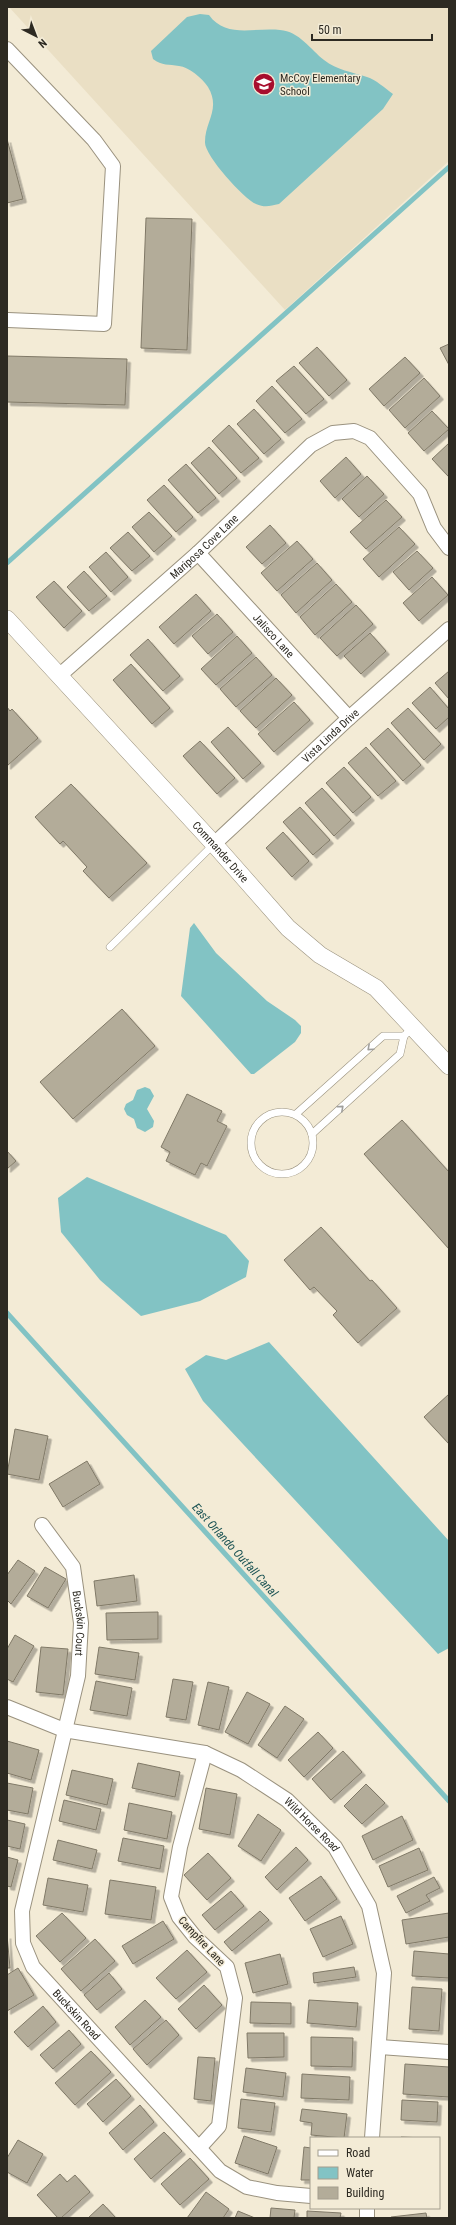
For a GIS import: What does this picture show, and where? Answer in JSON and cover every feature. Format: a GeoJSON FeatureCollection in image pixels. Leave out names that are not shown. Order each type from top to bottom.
{"type":"FeatureCollection","features":[{"type":"Feature","properties":{"kind":"street"},"geometry":{"type":"LineString","coordinates":[[7,49],[94,140],[113,166],[104,324],[8,320]]}},
{"type":"Feature","properties":{"kind":"street","name":"Mariposa Cove Lane"},"geometry":{"type":"LineString","coordinates":[[60,675],[198,553],[311,445],[333,433],[354,431],[370,438],[420,494],[434,528],[449,548]]}},
{"type":"Feature","properties":{"kind":"street","name":"Jalisco Lane"},"geometry":{"type":"LineString","coordinates":[[198,553],[348,718]]}},
{"type":"Feature","properties":{"kind":"street","name":"Commander Drive"},"geometry":{"type":"LineString","coordinates":[[7,619],[214,844],[288,928],[320,955],[376,988],[409,1031],[449,1066]]}},
{"type":"Feature","properties":{"kind":"street","name":"Vista Linda Drive"},"geometry":{"type":"LineString","coordinates":[[214,844],[348,718],[449,629]]}},
{"type":"Feature","properties":{"kind":"street","name":"Buckskin Court"},"geometry":{"type":"LineString","coordinates":[[42,1525],[73,1567],[81,1623],[78,1676],[64,1730]]}},
{"type":"Feature","properties":{"kind":"street","name":"Wild Horse Road"},"geometry":{"type":"LineString","coordinates":[[7,1707],[64,1730],[205,1753],[241,1770],[287,1800],[335,1847],[369,1906],[384,1972],[380,2047],[372,2137]]}},
{"type":"Feature","properties":{"kind":"street","name":"Buckskin Road"},"geometry":{"type":"LineString","coordinates":[[64,1730],[22,1912],[23,1943],[33,1967],[220,2171],[247,2187],[277,2193],[310,2196]]}},
{"type":"Feature","properties":{"kind":"street","name":"Campfire Lane"},"geometry":{"type":"LineString","coordinates":[[199,2148],[219,2126],[235,1998],[227,1967],[195,1937],[178,1917],[171,1897],[180,1847],[205,1753]]}},
{"type":"Feature","properties":{"kind":"street"},"geometry":{"type":"LineString","coordinates":[[380,2047],[449,2052]]}},
{"type":"Feature","properties":{"kind":"lane"},"geometry":{"type":"LineString","coordinates":[[110,947],[214,844]]}},
{"type":"Feature","properties":{"kind":"lane"},"geometry":{"type":"LineString","coordinates":[[296,1114],[383,1036],[409,1031]]}},
{"type":"Feature","properties":{"kind":"lane"},"geometry":{"type":"LineString","coordinates":[[312,1134],[400,1054],[409,1031]]}},
{"type":"Feature","properties":{"kind":"lane"},"geometry":{"type":"LineString","coordinates":[[286,1111],[296,1114],[304,1121],[312,1134],[313,1149],[309,1159],[302,1167],[293,1172],[282,1174],[272,1173],[262,1168],[255,1160],[250,1140],[254,1127],[270,1113],[286,1111]]}},
{"type":"Feature","properties":{"kind":"shaded area","name":"McCoy Elementary School"},"geometry":{"type":"Polygon","coordinates":[[[9,7],[449,7],[449,161],[285,310],[9,7]]]}},
{"type":"Feature","properties":{"kind":"water"},"geometry":{"type":"Polygon","coordinates":[[[200,14],[209,15],[216,22],[232,30],[270,29],[287,31],[299,37],[319,56],[329,63],[339,68],[370,78],[393,94],[383,109],[279,204],[265,206],[256,204],[234,186],[206,148],[205,142],[207,128],[213,109],[212,95],[208,87],[199,77],[187,68],[163,64],[153,59],[151,51],[187,17],[200,14]]]}},
{"type":"Feature","properties":{"kind":"water"},"geometry":{"type":"Polygon","coordinates":[[[194,923],[216,953],[267,1001],[295,1020],[301,1026],[301,1033],[295,1042],[254,1074],[251,1074],[181,996],[190,928],[194,923]]]}},
{"type":"Feature","properties":{"kind":"water"},"geometry":{"type":"Polygon","coordinates":[[[145,1087],[150,1089],[154,1096],[147,1109],[154,1121],[153,1127],[145,1132],[137,1128],[134,1119],[127,1115],[124,1109],[126,1104],[133,1100],[137,1090],[145,1087]]]}},
{"type":"Feature","properties":{"kind":"water"},"geometry":{"type":"Polygon","coordinates":[[[87,1177],[226,1235],[249,1261],[246,1277],[200,1301],[141,1316],[100,1280],[61,1232],[58,1198],[87,1177]]]}},
{"type":"Feature","properties":{"kind":"water"},"geometry":{"type":"Polygon","coordinates":[[[269,1342],[449,1541],[449,1648],[438,1654],[203,1401],[185,1369],[206,1355],[226,1360],[269,1342]]]}},
{"type":"Feature","properties":{"kind":"building"},"geometry":{"type":"Polygon","coordinates":[[[7,139],[23,199],[7,203],[7,139]]]}},
{"type":"Feature","properties":{"kind":"building"},"geometry":{"type":"Polygon","coordinates":[[[146,218],[192,219],[187,350],[141,348],[146,218]]]}},
{"type":"Feature","properties":{"kind":"building"},"geometry":{"type":"Polygon","coordinates":[[[449,344],[449,365],[440,348],[449,344]]]}},
{"type":"Feature","properties":{"kind":"building"},"geometry":{"type":"Polygon","coordinates":[[[317,347],[347,380],[329,396],[299,363],[317,347]]]}},
{"type":"Feature","properties":{"kind":"building"},"geometry":{"type":"Polygon","coordinates":[[[7,356],[127,359],[125,405],[7,402],[7,356]]]}},
{"type":"Feature","properties":{"kind":"building"},"geometry":{"type":"Polygon","coordinates":[[[405,357],[420,373],[384,406],[369,389],[405,357]]]}},
{"type":"Feature","properties":{"kind":"building"},"geometry":{"type":"Polygon","coordinates":[[[294,366],[324,399],[306,414],[276,381],[294,366]]]}},
{"type":"Feature","properties":{"kind":"building"},"geometry":{"type":"Polygon","coordinates":[[[424,378],[440,396],[405,428],[389,410],[424,378]]]}},
{"type":"Feature","properties":{"kind":"building"},"geometry":{"type":"Polygon","coordinates":[[[272,386],[302,419],[285,433],[256,401],[272,386]]]}},
{"type":"Feature","properties":{"kind":"building"},"geometry":{"type":"Polygon","coordinates":[[[254,409],[281,439],[264,454],[237,424],[254,409]]]}},
{"type":"Feature","properties":{"kind":"building"},"geometry":{"type":"Polygon","coordinates":[[[432,411],[449,429],[424,451],[408,433],[432,411]]]}},
{"type":"Feature","properties":{"kind":"building"},"geometry":{"type":"Polygon","coordinates":[[[229,425],[259,458],[241,473],[212,441],[229,425]]]}},
{"type":"Feature","properties":{"kind":"building"},"geometry":{"type":"Polygon","coordinates":[[[449,443],[449,474],[448,476],[432,459],[449,443]]]}},
{"type":"Feature","properties":{"kind":"building"},"geometry":{"type":"Polygon","coordinates":[[[209,447],[237,478],[219,494],[191,463],[209,447]]]}},
{"type":"Feature","properties":{"kind":"building"},"geometry":{"type":"Polygon","coordinates":[[[346,457],[361,474],[335,498],[320,481],[346,457]]]}},
{"type":"Feature","properties":{"kind":"building"},"geometry":{"type":"Polygon","coordinates":[[[186,464],[216,498],[198,513],[168,480],[186,464]]]}},
{"type":"Feature","properties":{"kind":"building"},"geometry":{"type":"Polygon","coordinates":[[[367,476],[384,494],[359,517],[342,499],[367,476]]]}},
{"type":"Feature","properties":{"kind":"building"},"geometry":{"type":"Polygon","coordinates":[[[164,485],[193,517],[176,532],[147,500],[164,485]]]}},
{"type":"Feature","properties":{"kind":"building"},"geometry":{"type":"Polygon","coordinates":[[[386,500],[402,517],[366,549],[350,532],[386,500]]]}},
{"type":"Feature","properties":{"kind":"building"},"geometry":{"type":"Polygon","coordinates":[[[149,512],[172,536],[154,552],[132,527],[149,512]]]}},
{"type":"Feature","properties":{"kind":"building"},"geometry":{"type":"Polygon","coordinates":[[[270,525],[286,543],[262,564],[246,547],[270,525]]]}},
{"type":"Feature","properties":{"kind":"building"},"geometry":{"type":"Polygon","coordinates":[[[399,527],[415,544],[379,577],[363,559],[399,527]]]}},
{"type":"Feature","properties":{"kind":"building"},"geometry":{"type":"Polygon","coordinates":[[[128,532],[150,556],[132,571],[110,548],[128,532]]]}},
{"type":"Feature","properties":{"kind":"building"},"geometry":{"type":"Polygon","coordinates":[[[297,541],[313,559],[277,591],[261,573],[297,541]]]}},
{"type":"Feature","properties":{"kind":"building"},"geometry":{"type":"Polygon","coordinates":[[[417,551],[433,568],[409,590],[393,572],[417,551]]]}},
{"type":"Feature","properties":{"kind":"building"},"geometry":{"type":"Polygon","coordinates":[[[106,552],[128,577],[111,592],[89,567],[106,552]]]}},
{"type":"Feature","properties":{"kind":"building"},"geometry":{"type":"Polygon","coordinates":[[[317,563],[332,580],[296,613],[281,595],[317,563]]]}},
{"type":"Feature","properties":{"kind":"building"},"geometry":{"type":"Polygon","coordinates":[[[84,571],[107,596],[89,611],[67,587],[84,571]]]}},
{"type":"Feature","properties":{"kind":"building"},"geometry":{"type":"Polygon","coordinates":[[[432,577],[448,595],[419,621],[403,603],[432,577]]]}},
{"type":"Feature","properties":{"kind":"building"},"geometry":{"type":"Polygon","coordinates":[[[54,581],[82,611],[64,628],[36,597],[54,581]]]}},
{"type":"Feature","properties":{"kind":"building"},"geometry":{"type":"Polygon","coordinates":[[[336,584],[352,602],[315,635],[300,617],[336,584]]]}},
{"type":"Feature","properties":{"kind":"building"},"geometry":{"type":"Polygon","coordinates":[[[196,594],[211,611],[174,644],[159,627],[196,594]]]}},
{"type":"Feature","properties":{"kind":"building"},"geometry":{"type":"Polygon","coordinates":[[[356,605],[373,624],[337,656],[320,638],[356,605]]]}},
{"type":"Feature","properties":{"kind":"building"},"geometry":{"type":"Polygon","coordinates":[[[217,614],[233,632],[208,654],[192,636],[217,614]]]}},
{"type":"Feature","properties":{"kind":"building"},"geometry":{"type":"Polygon","coordinates":[[[370,633],[386,651],[361,674],[344,656],[370,633]]]}},
{"type":"Feature","properties":{"kind":"building"},"geometry":{"type":"Polygon","coordinates":[[[237,636],[252,653],[216,685],[201,669],[237,636]]]}},
{"type":"Feature","properties":{"kind":"building"},"geometry":{"type":"Polygon","coordinates":[[[148,639],[180,676],[163,691],[130,655],[148,639]]]}},
{"type":"Feature","properties":{"kind":"building"},"geometry":{"type":"Polygon","coordinates":[[[256,657],[272,675],[236,707],[220,689],[256,657]]]}},
{"type":"Feature","properties":{"kind":"building"},"geometry":{"type":"Polygon","coordinates":[[[131,664],[170,708],[152,724],[113,680],[131,664]]]}},
{"type":"Feature","properties":{"kind":"building"},"geometry":{"type":"Polygon","coordinates":[[[449,671],[449,699],[435,683],[449,671]]]}},
{"type":"Feature","properties":{"kind":"building"},"geometry":{"type":"Polygon","coordinates":[[[276,678],[292,695],[256,728],[240,711],[276,678]]]}},
{"type":"Feature","properties":{"kind":"building"},"geometry":{"type":"Polygon","coordinates":[[[430,687],[449,709],[449,717],[436,729],[412,703],[430,687]]]}},
{"type":"Feature","properties":{"kind":"building"},"geometry":{"type":"Polygon","coordinates":[[[294,702],[310,720],[274,752],[258,734],[294,702]]]}},
{"type":"Feature","properties":{"kind":"building"},"geometry":{"type":"Polygon","coordinates":[[[7,707],[10,711],[12,709],[38,738],[7,766],[7,707]]]}},
{"type":"Feature","properties":{"kind":"building"},"geometry":{"type":"Polygon","coordinates":[[[408,708],[441,744],[424,760],[391,723],[408,708]]]}},
{"type":"Feature","properties":{"kind":"building"},"geometry":{"type":"Polygon","coordinates":[[[228,727],[261,763],[243,779],[211,742],[228,727]]]}},
{"type":"Feature","properties":{"kind":"building"},"geometry":{"type":"Polygon","coordinates":[[[388,728],[421,765],[403,781],[370,744],[388,728]]]}},
{"type":"Feature","properties":{"kind":"building"},"geometry":{"type":"Polygon","coordinates":[[[200,741],[235,778],[217,794],[183,756],[200,741]]]}},
{"type":"Feature","properties":{"kind":"building"},"geometry":{"type":"Polygon","coordinates":[[[366,747],[396,781],[378,796],[348,763],[366,747]]]}},
{"type":"Feature","properties":{"kind":"building"},"geometry":{"type":"Polygon","coordinates":[[[344,767],[371,797],[353,813],[326,783],[344,767]]]}},
{"type":"Feature","properties":{"kind":"building"},"geometry":{"type":"Polygon","coordinates":[[[71,784],[147,863],[109,898],[83,871],[87,867],[63,841],[60,844],[35,817],[71,784]]]}},
{"type":"Feature","properties":{"kind":"building"},"geometry":{"type":"Polygon","coordinates":[[[322,788],[351,820],[334,836],[305,803],[322,788]]]}},
{"type":"Feature","properties":{"kind":"building"},"geometry":{"type":"Polygon","coordinates":[[[300,807],[330,840],[313,855],[283,822],[300,807]]]}},
{"type":"Feature","properties":{"kind":"building"},"geometry":{"type":"Polygon","coordinates":[[[283,832],[309,861],[292,877],[266,848],[283,832]]]}},
{"type":"Feature","properties":{"kind":"building"},"geometry":{"type":"Polygon","coordinates":[[[122,1009],[155,1046],[73,1119],[40,1082],[122,1009]]]}},
{"type":"Feature","properties":{"kind":"building"},"geometry":{"type":"Polygon","coordinates":[[[187,1094],[222,1111],[217,1121],[227,1126],[207,1166],[201,1163],[195,1175],[166,1161],[170,1152],[161,1147],[187,1094]]]}},
{"type":"Feature","properties":{"kind":"building"},"geometry":{"type":"Polygon","coordinates":[[[402,1120],[449,1172],[449,1249],[364,1154],[402,1120]]]}},
{"type":"Feature","properties":{"kind":"building"},"geometry":{"type":"Polygon","coordinates":[[[7,1151],[16,1161],[7,1169],[7,1151]]]}},
{"type":"Feature","properties":{"kind":"building"},"geometry":{"type":"Polygon","coordinates":[[[321,1227],[370,1281],[372,1280],[397,1308],[358,1343],[333,1315],[337,1311],[314,1287],[310,1290],[284,1260],[321,1227]]]}},
{"type":"Feature","properties":{"kind":"building"},"geometry":{"type":"Polygon","coordinates":[[[449,1394],[449,1444],[424,1417],[449,1394]]]}},
{"type":"Feature","properties":{"kind":"building"},"geometry":{"type":"Polygon","coordinates":[[[15,1429],[48,1436],[39,1480],[7,1474],[15,1429]]]}},
{"type":"Feature","properties":{"kind":"building"},"geometry":{"type":"Polygon","coordinates":[[[87,1461],[100,1484],[63,1507],[49,1484],[87,1461]]]}},
{"type":"Feature","properties":{"kind":"building"},"geometry":{"type":"Polygon","coordinates":[[[18,1560],[35,1571],[11,1604],[7,1600],[7,1575],[18,1560]]]}},
{"type":"Feature","properties":{"kind":"building"},"geometry":{"type":"Polygon","coordinates":[[[45,1567],[66,1579],[48,1608],[27,1596],[45,1567]]]}},
{"type":"Feature","properties":{"kind":"building"},"geometry":{"type":"Polygon","coordinates":[[[134,1575],[137,1601],[97,1606],[94,1581],[134,1575]]]}},
{"type":"Feature","properties":{"kind":"building"},"geometry":{"type":"Polygon","coordinates":[[[158,1612],[158,1639],[107,1640],[106,1613],[158,1612]]]}},
{"type":"Feature","properties":{"kind":"building"},"geometry":{"type":"Polygon","coordinates":[[[15,1635],[34,1646],[13,1682],[7,1679],[7,1649],[15,1635]]]}},
{"type":"Feature","properties":{"kind":"building"},"geometry":{"type":"Polygon","coordinates":[[[41,1647],[68,1649],[63,1695],[36,1692],[41,1647]]]}},
{"type":"Feature","properties":{"kind":"building"},"geometry":{"type":"Polygon","coordinates":[[[99,1647],[139,1653],[135,1680],[95,1674],[99,1647]]]}},
{"type":"Feature","properties":{"kind":"building"},"geometry":{"type":"Polygon","coordinates":[[[173,1679],[193,1682],[186,1720],[166,1717],[173,1679]]]}},
{"type":"Feature","properties":{"kind":"building"},"geometry":{"type":"Polygon","coordinates":[[[96,1681],[132,1688],[127,1716],[90,1710],[96,1681]]]}},
{"type":"Feature","properties":{"kind":"building"},"geometry":{"type":"Polygon","coordinates":[[[208,1682],[229,1687],[219,1730],[198,1725],[208,1682]]]}},
{"type":"Feature","properties":{"kind":"building"},"geometry":{"type":"Polygon","coordinates":[[[247,1692],[270,1704],[248,1744],[225,1732],[247,1692]]]}},
{"type":"Feature","properties":{"kind":"building"},"geometry":{"type":"Polygon","coordinates":[[[285,1706],[304,1719],[277,1758],[258,1745],[285,1706]]]}},
{"type":"Feature","properties":{"kind":"building"},"geometry":{"type":"Polygon","coordinates":[[[318,1732],[333,1748],[304,1777],[288,1760],[318,1732]]]}},
{"type":"Feature","properties":{"kind":"building"},"geometry":{"type":"Polygon","coordinates":[[[7,1741],[39,1750],[31,1780],[7,1773],[7,1741]]]}},
{"type":"Feature","properties":{"kind":"building"},"geometry":{"type":"Polygon","coordinates":[[[343,1751],[362,1772],[331,1800],[312,1779],[343,1751]]]}},
{"type":"Feature","properties":{"kind":"building"},"geometry":{"type":"Polygon","coordinates":[[[138,1763],[180,1772],[175,1797],[132,1788],[138,1763]]]}},
{"type":"Feature","properties":{"kind":"building"},"geometry":{"type":"Polygon","coordinates":[[[72,1770],[113,1779],[107,1805],[66,1795],[72,1770]]]}},
{"type":"Feature","properties":{"kind":"building"},"geometry":{"type":"Polygon","coordinates":[[[7,1783],[33,1788],[28,1814],[7,1810],[7,1783]]]}},
{"type":"Feature","properties":{"kind":"building"},"geometry":{"type":"Polygon","coordinates":[[[366,1784],[385,1803],[362,1824],[344,1806],[366,1784]]]}},
{"type":"Feature","properties":{"kind":"building"},"geometry":{"type":"Polygon","coordinates":[[[206,1788],[237,1794],[230,1835],[199,1829],[206,1788]]]}},
{"type":"Feature","properties":{"kind":"building"},"geometry":{"type":"Polygon","coordinates":[[[64,1800],[101,1809],[96,1830],[59,1821],[64,1800]]]}},
{"type":"Feature","properties":{"kind":"building"},"geometry":{"type":"Polygon","coordinates":[[[129,1803],[172,1812],[167,1839],[124,1830],[129,1803]]]}},
{"type":"Feature","properties":{"kind":"building"},"geometry":{"type":"Polygon","coordinates":[[[258,1814],[281,1830],[261,1861],[238,1846],[258,1814]]]}},
{"type":"Feature","properties":{"kind":"building"},"geometry":{"type":"Polygon","coordinates":[[[402,1816],[413,1840],[373,1860],[362,1836],[402,1816]]]}},
{"type":"Feature","properties":{"kind":"building"},"geometry":{"type":"Polygon","coordinates":[[[7,1820],[25,1824],[20,1849],[7,1846],[7,1820]]]}},
{"type":"Feature","properties":{"kind":"building"},"geometry":{"type":"Polygon","coordinates":[[[123,1838],[164,1846],[160,1869],[118,1861],[123,1838]]]}},
{"type":"Feature","properties":{"kind":"building"},"geometry":{"type":"Polygon","coordinates":[[[58,1840],[97,1850],[92,1869],[53,1860],[58,1840]]]}},
{"type":"Feature","properties":{"kind":"building"},"geometry":{"type":"Polygon","coordinates":[[[296,1847],[308,1860],[277,1890],[265,1877],[296,1847]]]}},
{"type":"Feature","properties":{"kind":"building"},"geometry":{"type":"Polygon","coordinates":[[[419,1848],[428,1870],[388,1887],[379,1866],[419,1848]]]}},
{"type":"Feature","properties":{"kind":"building"},"geometry":{"type":"Polygon","coordinates":[[[208,1853],[231,1878],[207,1900],[184,1875],[208,1853]]]}},
{"type":"Feature","properties":{"kind":"building"},"geometry":{"type":"Polygon","coordinates":[[[7,1857],[18,1860],[11,1887],[7,1886],[7,1857]]]}},
{"type":"Feature","properties":{"kind":"building"},"geometry":{"type":"Polygon","coordinates":[[[321,1876],[337,1899],[305,1921],[289,1898],[321,1876]]]}},
{"type":"Feature","properties":{"kind":"building"},"geometry":{"type":"Polygon","coordinates":[[[434,1877],[440,1888],[426,1895],[430,1901],[406,1913],[397,1896],[434,1877]]]}},
{"type":"Feature","properties":{"kind":"building"},"geometry":{"type":"Polygon","coordinates":[[[48,1878],[88,1885],[83,1912],[43,1905],[48,1878]]]}},
{"type":"Feature","properties":{"kind":"building"},"geometry":{"type":"Polygon","coordinates":[[[110,1880],[156,1887],[151,1920],[105,1914],[110,1880]]]}},
{"type":"Feature","properties":{"kind":"building"},"geometry":{"type":"Polygon","coordinates":[[[231,1891],[244,1906],[215,1930],[202,1915],[231,1891]]]}},
{"type":"Feature","properties":{"kind":"building"},"geometry":{"type":"Polygon","coordinates":[[[260,1911],[269,1920],[232,1951],[224,1942],[260,1911]]]}},
{"type":"Feature","properties":{"kind":"building"},"geometry":{"type":"Polygon","coordinates":[[[62,1913],[86,1938],[60,1962],[36,1936],[62,1913]]]}},
{"type":"Feature","properties":{"kind":"building"},"geometry":{"type":"Polygon","coordinates":[[[449,1913],[449,1937],[406,1944],[402,1920],[449,1913]]]}},
{"type":"Feature","properties":{"kind":"building"},"geometry":{"type":"Polygon","coordinates":[[[341,1916],[353,1944],[323,1957],[310,1929],[341,1916]]]}},
{"type":"Feature","properties":{"kind":"building"},"geometry":{"type":"Polygon","coordinates":[[[163,1921],[174,1939],[133,1964],[122,1946],[163,1921]]]}},
{"type":"Feature","properties":{"kind":"building"},"geometry":{"type":"Polygon","coordinates":[[[7,1935],[10,1968],[7,1968],[7,1935]]]}},
{"type":"Feature","properties":{"kind":"building"},"geometry":{"type":"Polygon","coordinates":[[[95,1939],[115,1961],[81,1991],[61,1969],[95,1939]]]}},
{"type":"Feature","properties":{"kind":"building"},"geometry":{"type":"Polygon","coordinates":[[[187,1950],[207,1972],[176,1999],[156,1978],[187,1950]]]}},
{"type":"Feature","properties":{"kind":"building"},"geometry":{"type":"Polygon","coordinates":[[[414,1951],[449,1954],[449,1978],[412,1976],[414,1951]]]}},
{"type":"Feature","properties":{"kind":"building"},"geometry":{"type":"Polygon","coordinates":[[[280,1954],[288,1984],[253,1993],[245,1963],[280,1954]]]}},
{"type":"Feature","properties":{"kind":"building"},"geometry":{"type":"Polygon","coordinates":[[[354,1967],[356,1977],[314,1983],[313,1973],[354,1967]]]}},
{"type":"Feature","properties":{"kind":"building"},"geometry":{"type":"Polygon","coordinates":[[[18,1968],[34,1995],[7,2011],[7,1975],[18,1968]]]}},
{"type":"Feature","properties":{"kind":"building"},"geometry":{"type":"Polygon","coordinates":[[[109,1973],[122,1989],[97,2010],[84,1995],[109,1973]]]}},
{"type":"Feature","properties":{"kind":"building"},"geometry":{"type":"Polygon","coordinates":[[[204,1985],[222,2005],[196,2029],[178,2009],[204,1985]]]}},
{"type":"Feature","properties":{"kind":"building"},"geometry":{"type":"Polygon","coordinates":[[[412,1987],[442,1989],[439,2031],[409,2029],[412,1987]]]}},
{"type":"Feature","properties":{"kind":"building"},"geometry":{"type":"Polygon","coordinates":[[[145,2000],[161,2017],[130,2045],[115,2027],[145,2000]]]}},
{"type":"Feature","properties":{"kind":"building"},"geometry":{"type":"Polygon","coordinates":[[[309,2000],[358,2003],[356,2027],[307,2023],[309,2000]]]}},
{"type":"Feature","properties":{"kind":"building"},"geometry":{"type":"Polygon","coordinates":[[[251,2002],[291,2003],[291,2024],[250,2023],[251,2002]]]}},
{"type":"Feature","properties":{"kind":"building"},"geometry":{"type":"Polygon","coordinates":[[[43,2006],[56,2022],[28,2047],[14,2032],[43,2006]]]}},
{"type":"Feature","properties":{"kind":"building"},"geometry":{"type":"Polygon","coordinates":[[[166,2020],[179,2035],[147,2065],[133,2049],[166,2020]]]}},
{"type":"Feature","properties":{"kind":"building"},"geometry":{"type":"Polygon","coordinates":[[[69,2030],[81,2044],[53,2069],[40,2055],[69,2030]]]}},
{"type":"Feature","properties":{"kind":"building"},"geometry":{"type":"Polygon","coordinates":[[[247,2033],[284,2033],[284,2057],[248,2058],[247,2033]]]}},
{"type":"Feature","properties":{"kind":"building"},"geometry":{"type":"Polygon","coordinates":[[[311,2037],[353,2038],[352,2067],[311,2066],[311,2037]]]}},
{"type":"Feature","properties":{"kind":"building"},"geometry":{"type":"Polygon","coordinates":[[[91,2051],[111,2072],[75,2105],[55,2083],[91,2051]]]}},
{"type":"Feature","properties":{"kind":"building"},"geometry":{"type":"Polygon","coordinates":[[[198,2057],[215,2058],[211,2101],[194,2099],[198,2057]]]}},
{"type":"Feature","properties":{"kind":"building"},"geometry":{"type":"Polygon","coordinates":[[[405,2064],[449,2067],[449,2097],[403,2094],[405,2064]]]}},
{"type":"Feature","properties":{"kind":"building"},"geometry":{"type":"Polygon","coordinates":[[[246,2068],[286,2073],[283,2097],[243,2092],[246,2068]]]}},
{"type":"Feature","properties":{"kind":"building"},"geometry":{"type":"Polygon","coordinates":[[[302,2074],[350,2077],[349,2100],[301,2098],[302,2074]]]}},
{"type":"Feature","properties":{"kind":"building"},"geometry":{"type":"Polygon","coordinates":[[[116,2079],[131,2096],[103,2122],[87,2104],[116,2079]]]}},
{"type":"Feature","properties":{"kind":"building"},"geometry":{"type":"Polygon","coordinates":[[[241,2099],[275,2103],[271,2132],[238,2128],[241,2099]]]}},
{"type":"Feature","properties":{"kind":"building"},"geometry":{"type":"Polygon","coordinates":[[[402,2100],[438,2102],[437,2122],[401,2120],[402,2100]]]}},
{"type":"Feature","properties":{"kind":"building"},"geometry":{"type":"Polygon","coordinates":[[[140,2105],[154,2122],[123,2150],[109,2133],[140,2105]]]}},
{"type":"Feature","properties":{"kind":"building"},"geometry":{"type":"Polygon","coordinates":[[[302,2109],[347,2114],[344,2137],[311,2135],[312,2123],[300,2121],[302,2109]]]}},
{"type":"Feature","properties":{"kind":"building"},"geometry":{"type":"Polygon","coordinates":[[[164,2132],[182,2151],[151,2179],[134,2159],[164,2132]]]}},
{"type":"Feature","properties":{"kind":"building"},"geometry":{"type":"Polygon","coordinates":[[[244,2136],[277,2147],[268,2174],[235,2163],[244,2136]]]}},
{"type":"Feature","properties":{"kind":"building"},"geometry":{"type":"Polygon","coordinates":[[[18,2140],[43,2154],[27,2183],[7,2172],[7,2158],[18,2140]]]}},
{"type":"Feature","properties":{"kind":"building"},"geometry":{"type":"Polygon","coordinates":[[[304,2147],[310,2148],[310,2180],[301,2180],[304,2147]]]}},
{"type":"Feature","properties":{"kind":"building"},"geometry":{"type":"Polygon","coordinates":[[[190,2158],[209,2179],[180,2205],[161,2184],[190,2158]]]}},
{"type":"Feature","properties":{"kind":"building"},"geometry":{"type":"Polygon","coordinates":[[[60,2174],[67,2182],[75,2175],[90,2192],[61,2218],[58,2218],[37,2195],[60,2174]]]}},
{"type":"Feature","properties":{"kind":"building"},"geometry":{"type":"Polygon","coordinates":[[[206,2192],[229,2209],[223,2218],[187,2218],[206,2192]]]}},
{"type":"Feature","properties":{"kind":"building"},"geometry":{"type":"Polygon","coordinates":[[[103,2204],[116,2218],[88,2218],[103,2204]]]}},
{"type":"Feature","properties":{"kind":"building"},"geometry":{"type":"Polygon","coordinates":[[[271,2208],[295,2210],[294,2218],[270,2218],[271,2208]]]}},
{"type":"Feature","properties":{"kind":"building"},"geometry":{"type":"Polygon","coordinates":[[[238,2211],[255,2218],[235,2218],[238,2211]]]}},
{"type":"Feature","properties":{"kind":"building"},"geometry":{"type":"Polygon","coordinates":[[[307,2211],[341,2213],[340,2218],[307,2218],[307,2211]]]}},
{"type":"Feature","properties":{"kind":"building"},"geometry":{"type":"Polygon","coordinates":[[[426,2213],[427,2218],[391,2218],[391,2217],[426,2213]]]}},
{"type":"Feature","properties":{"kind":"waterway"},"geometry":{"type":"LineString","coordinates":[[7,563],[449,167]]}},
{"type":"Feature","properties":{"kind":"waterway","name":"East Orlando Outfall Canal"},"geometry":{"type":"LineString","coordinates":[[7,1313],[449,1801]]}},
{"type":"Feature","properties":{"kind":"place","name":"McCoy Elementary School"},"geometry":{"type":"Point","coordinates":[264,84]}}]}
